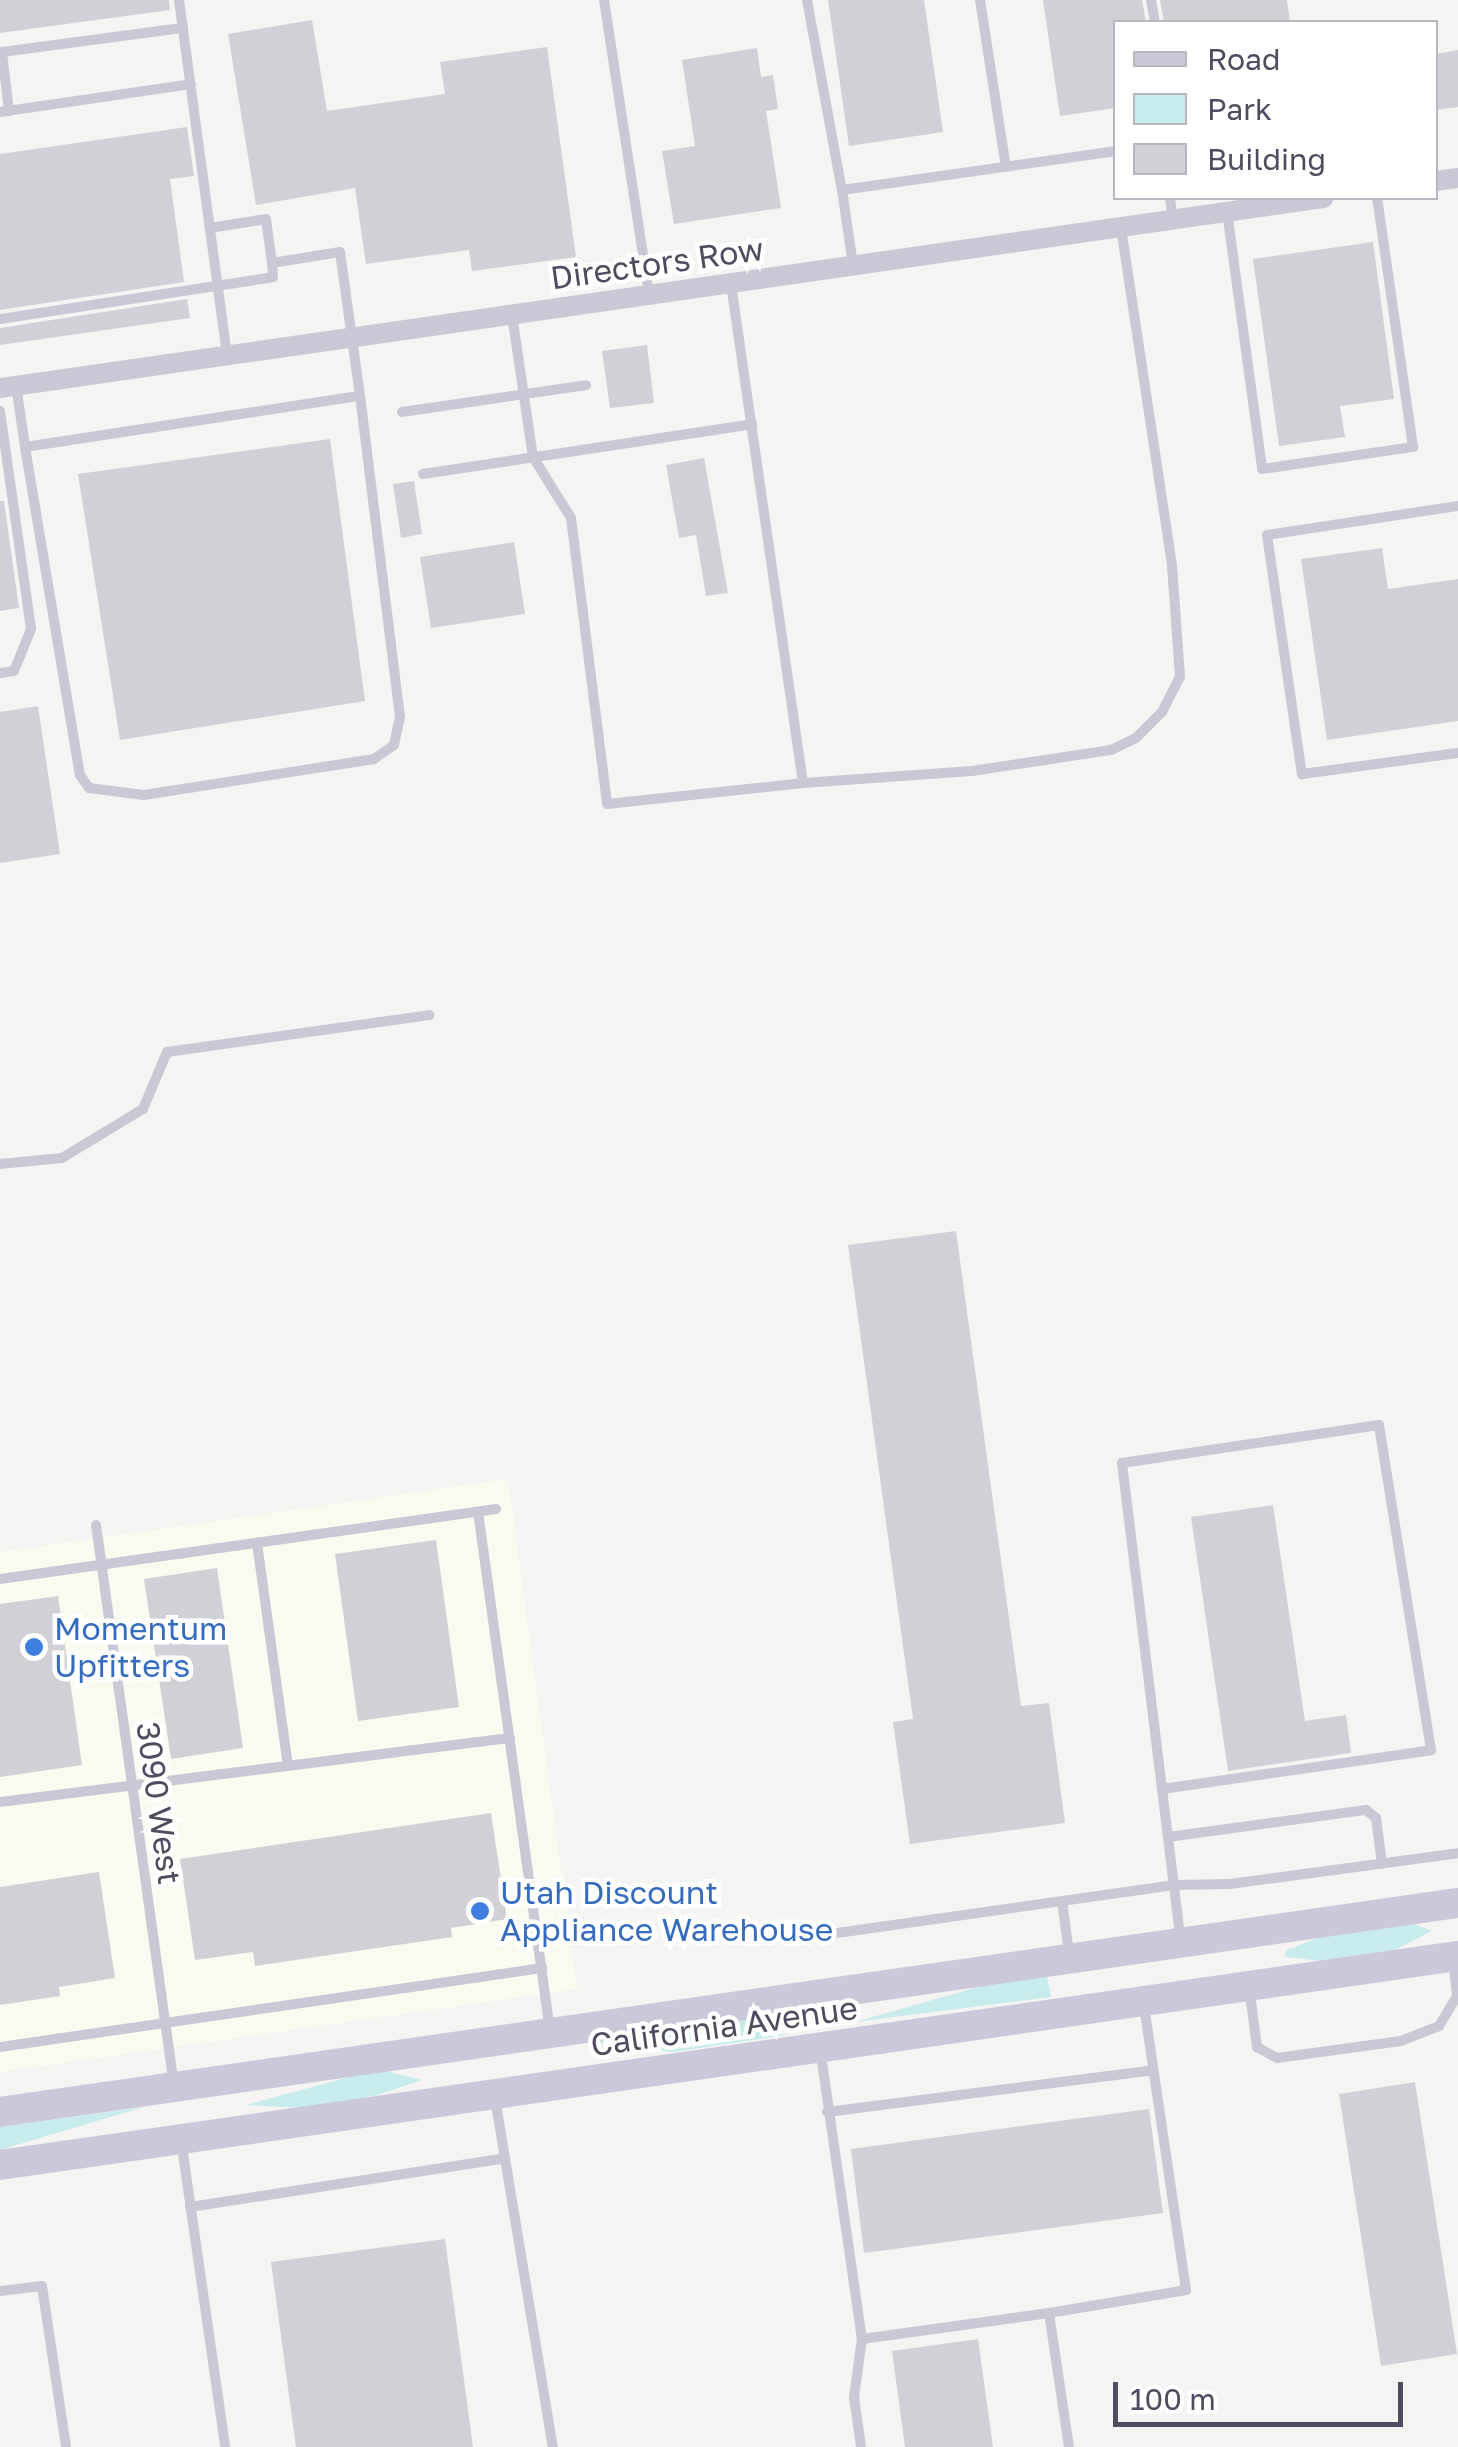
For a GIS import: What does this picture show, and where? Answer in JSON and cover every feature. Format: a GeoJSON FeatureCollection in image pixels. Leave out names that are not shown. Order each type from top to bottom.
{"type":"FeatureCollection","features":[{"type":"Feature","properties":{"kind":"main road","name":"California Avenue"},"geometry":{"type":"LineString","coordinates":[[0,2112],[1452,1904]]}},
{"type":"Feature","properties":{"kind":"main road"},"geometry":{"type":"LineString","coordinates":[[1452,1904],[1456,1957]]}},
{"type":"Feature","properties":{"kind":"main road"},"geometry":{"type":"LineString","coordinates":[[1241,1934],[1249,1986]]}},
{"type":"Feature","properties":{"kind":"main road"},"geometry":{"type":"LineString","coordinates":[[1135,1950],[1144,2002]]}},
{"type":"Feature","properties":{"kind":"main road","name":"California Avenue"},"geometry":{"type":"LineString","coordinates":[[0,2166],[1456,1957]]}},
{"type":"Feature","properties":{"kind":"main road"},"geometry":{"type":"LineString","coordinates":[[814,1996],[820,2048]]}},
{"type":"Feature","properties":{"kind":"main road"},"geometry":{"type":"LineString","coordinates":[[508,2092],[515,2038]]}},
{"type":"Feature","properties":{"kind":"main road"},"geometry":{"type":"LineString","coordinates":[[174,2087],[181,2139]]}},
{"type":"Feature","properties":{"kind":"street","name":"Directors Row"},"geometry":{"type":"LineString","coordinates":[[8,386],[1121,226],[1172,208],[1301,200]]}},
{"type":"Feature","properties":{"kind":"lane"},"geometry":{"type":"LineString","coordinates":[[179,0],[227,355]]}},
{"type":"Feature","properties":{"kind":"lane"},"geometry":{"type":"LineString","coordinates":[[604,0],[650,294]]}},
{"type":"Feature","properties":{"kind":"lane"},"geometry":{"type":"LineString","coordinates":[[807,0],[853,265]]}},
{"type":"Feature","properties":{"kind":"lane"},"geometry":{"type":"LineString","coordinates":[[980,0],[1006,167]]}},
{"type":"Feature","properties":{"kind":"lane"},"geometry":{"type":"LineString","coordinates":[[183,28],[2,52],[4,112],[191,84]]}},
{"type":"Feature","properties":{"kind":"lane"},"geometry":{"type":"LineString","coordinates":[[842,190],[1113,151]]}},
{"type":"Feature","properties":{"kind":"lane"},"geometry":{"type":"LineString","coordinates":[[1213,208],[1262,469],[1413,447],[1377,200]]}},
{"type":"Feature","properties":{"kind":"lane"},"geometry":{"type":"LineString","coordinates":[[0,319],[273,277],[266,219],[210,228]]}},
{"type":"Feature","properties":{"kind":"lane"},"geometry":{"type":"LineString","coordinates":[[512,314],[533,457],[571,518],[607,804],[972,770],[1110,750],[1136,738],[1162,712],[1180,676],[1172,565],[1121,226]]}},
{"type":"Feature","properties":{"kind":"lane"},"geometry":{"type":"LineString","coordinates":[[8,386],[25,447],[80,775],[90,788],[144,795],[374,758],[394,744],[400,717],[340,252],[272,263]]}},
{"type":"Feature","properties":{"kind":"lane"},"geometry":{"type":"LineString","coordinates":[[731,282],[803,783]]}},
{"type":"Feature","properties":{"kind":"lane"},"geometry":{"type":"LineString","coordinates":[[402,412],[586,385]]}},
{"type":"Feature","properties":{"kind":"lane"},"geometry":{"type":"LineString","coordinates":[[25,447],[360,396]]}},
{"type":"Feature","properties":{"kind":"lane"},"geometry":{"type":"LineString","coordinates":[[0,411],[30,629],[14,670],[0,673]]}},
{"type":"Feature","properties":{"kind":"lane"},"geometry":{"type":"LineString","coordinates":[[424,474],[752,424]]}},
{"type":"Feature","properties":{"kind":"lane"},"geometry":{"type":"LineString","coordinates":[[1458,506],[1268,534],[1302,774],[1458,752]]}},
{"type":"Feature","properties":{"kind":"lane"},"geometry":{"type":"LineString","coordinates":[[0,1164],[62,1158],[143,1109],[167,1052],[429,1015]]}},
{"type":"Feature","properties":{"kind":"lane"},"geometry":{"type":"LineString","coordinates":[[1162,1789],[1431,1750],[1379,1425],[1122,1463],[1162,1789],[1174,1885],[1181,1943]]}},
{"type":"Feature","properties":{"kind":"lane"},"geometry":{"type":"LineString","coordinates":[[0,1580],[496,1509]]}},
{"type":"Feature","properties":{"kind":"lane"},"geometry":{"type":"LineString","coordinates":[[478,1512],[551,2033]]}},
{"type":"Feature","properties":{"kind":"lane","name":"3090 West"},"geometry":{"type":"LineString","coordinates":[[96,1525],[174,2087]]}},
{"type":"Feature","properties":{"kind":"lane"},"geometry":{"type":"LineString","coordinates":[[257,1543],[288,1766]]}},
{"type":"Feature","properties":{"kind":"lane"},"geometry":{"type":"LineString","coordinates":[[0,1802],[510,1738]]}},
{"type":"Feature","properties":{"kind":"lane"},"geometry":{"type":"LineString","coordinates":[[1168,1837],[1366,1810],[1376,1818],[1382,1864]]}},
{"type":"Feature","properties":{"kind":"lane"},"geometry":{"type":"LineString","coordinates":[[809,1937],[1174,1885],[1230,1884],[1458,1853]]}},
{"type":"Feature","properties":{"kind":"lane"},"geometry":{"type":"LineString","coordinates":[[1062,1901],[1070,1959]]}},
{"type":"Feature","properties":{"kind":"lane"},"geometry":{"type":"LineString","coordinates":[[1249,1986],[1257,2047],[1277,2058],[1400,2041],[1439,2026],[1458,1996],[1456,1957]]}},
{"type":"Feature","properties":{"kind":"lane"},"geometry":{"type":"LineString","coordinates":[[0,2046],[542,1968]]}},
{"type":"Feature","properties":{"kind":"lane"},"geometry":{"type":"LineString","coordinates":[[862,2339],[1186,2290],[1144,2002]]}},
{"type":"Feature","properties":{"kind":"lane"},"geometry":{"type":"LineString","coordinates":[[820,2048],[862,2339],[854,2397],[861,2447]]}},
{"type":"Feature","properties":{"kind":"lane"},"geometry":{"type":"LineString","coordinates":[[827,2112],[1153,2070]]}},
{"type":"Feature","properties":{"kind":"lane"},"geometry":{"type":"LineString","coordinates":[[508,2092],[505,2158],[552,2447]]}},
{"type":"Feature","properties":{"kind":"lane"},"geometry":{"type":"LineString","coordinates":[[181,2139],[225,2447]]}},
{"type":"Feature","properties":{"kind":"lane"},"geometry":{"type":"LineString","coordinates":[[190,2206],[505,2158]]}},
{"type":"Feature","properties":{"kind":"lane"},"geometry":{"type":"LineString","coordinates":[[0,2291],[42,2286],[66,2447]]}},
{"type":"Feature","properties":{"kind":"lane"},"geometry":{"type":"LineString","coordinates":[[1049,2313],[1069,2447]]}},
{"type":"Feature","properties":{"kind":"shaded area"},"geometry":{"type":"Polygon","coordinates":[[[508,1479],[577,1989],[0,2072],[0,1552],[508,1479]]]}},
{"type":"Feature","properties":{"kind":"green space"},"geometry":{"type":"Polygon","coordinates":[[[1411,1923],[1432,1931],[1393,1951],[1321,1961],[1285,1957],[1285,1951],[1325,1935],[1411,1923]]]}},
{"type":"Feature","properties":{"kind":"green space"},"geometry":{"type":"Polygon","coordinates":[[[1047,1976],[1051,1997],[855,2022],[992,1983],[1047,1976]]]}},
{"type":"Feature","properties":{"kind":"green space"},"geometry":{"type":"Polygon","coordinates":[[[742,2019],[786,2035],[673,2052],[584,2041],[742,2019]]]}},
{"type":"Feature","properties":{"kind":"green space"},"geometry":{"type":"Polygon","coordinates":[[[379,2069],[422,2080],[377,2095],[309,2108],[246,2105],[379,2069]]]}},
{"type":"Feature","properties":{"kind":"green space"},"geometry":{"type":"Polygon","coordinates":[[[144,2107],[0,2150],[0,2127],[144,2107]]]}},
{"type":"Feature","properties":{"kind":"building"},"geometry":{"type":"Polygon","coordinates":[[[0,0],[169,0],[170,10],[0,33],[0,0]]]}},
{"type":"Feature","properties":{"kind":"building"},"geometry":{"type":"Polygon","coordinates":[[[828,0],[924,0],[943,132],[849,146],[828,0]]]}},
{"type":"Feature","properties":{"kind":"building"},"geometry":{"type":"Polygon","coordinates":[[[1043,0],[1142,0],[1146,20],[1113,20],[1113,108],[1060,116],[1043,0]]]}},
{"type":"Feature","properties":{"kind":"building"},"geometry":{"type":"Polygon","coordinates":[[[1160,0],[1287,0],[1290,20],[1164,20],[1160,0]]]}},
{"type":"Feature","properties":{"kind":"building"},"geometry":{"type":"Polygon","coordinates":[[[312,20],[327,111],[445,94],[440,62],[547,47],[576,257],[472,271],[469,250],[366,264],[355,188],[256,205],[228,34],[312,20]]]}},
{"type":"Feature","properties":{"kind":"building"},"geometry":{"type":"Polygon","coordinates":[[[757,48],[761,77],[773,75],[778,109],[766,111],[781,208],[674,224],[662,151],[695,146],[682,60],[757,48]]]}},
{"type":"Feature","properties":{"kind":"building"},"geometry":{"type":"Polygon","coordinates":[[[1458,50],[1458,107],[1438,110],[1438,54],[1458,50]]]}},
{"type":"Feature","properties":{"kind":"building"},"geometry":{"type":"Polygon","coordinates":[[[187,127],[194,176],[170,179],[184,282],[0,310],[0,154],[187,127]]]}},
{"type":"Feature","properties":{"kind":"building"},"geometry":{"type":"Polygon","coordinates":[[[1373,242],[1394,399],[1340,406],[1345,437],[1279,446],[1253,259],[1373,242]]]}},
{"type":"Feature","properties":{"kind":"building"},"geometry":{"type":"Polygon","coordinates":[[[187,299],[190,318],[0,345],[0,328],[187,299]]]}},
{"type":"Feature","properties":{"kind":"building"},"geometry":{"type":"Polygon","coordinates":[[[647,345],[654,403],[610,408],[602,351],[647,345]]]}},
{"type":"Feature","properties":{"kind":"building"},"geometry":{"type":"Polygon","coordinates":[[[330,439],[365,701],[120,740],[78,474],[330,439]]]}},
{"type":"Feature","properties":{"kind":"building"},"geometry":{"type":"Polygon","coordinates":[[[704,458],[728,593],[706,596],[696,535],[679,538],[666,465],[704,458]]]}},
{"type":"Feature","properties":{"kind":"building"},"geometry":{"type":"Polygon","coordinates":[[[414,481],[422,534],[401,538],[393,484],[414,481]]]}},
{"type":"Feature","properties":{"kind":"building"},"geometry":{"type":"Polygon","coordinates":[[[0,501],[4,501],[19,608],[0,611],[0,501]]]}},
{"type":"Feature","properties":{"kind":"building"},"geometry":{"type":"Polygon","coordinates":[[[514,542],[525,614],[431,628],[420,557],[514,542]]]}},
{"type":"Feature","properties":{"kind":"building"},"geometry":{"type":"Polygon","coordinates":[[[1382,548],[1388,589],[1458,579],[1458,721],[1327,740],[1301,559],[1382,548]]]}},
{"type":"Feature","properties":{"kind":"building"},"geometry":{"type":"Polygon","coordinates":[[[38,706],[60,854],[0,863],[0,712],[38,706]]]}},
{"type":"Feature","properties":{"kind":"building"},"geometry":{"type":"Polygon","coordinates":[[[956,1231],[1021,1706],[1049,1703],[1065,1823],[910,1844],[893,1722],[913,1719],[848,1245],[956,1231]]]}},
{"type":"Feature","properties":{"kind":"building"},"geometry":{"type":"Polygon","coordinates":[[[1273,1505],[1305,1721],[1346,1715],[1351,1753],[1228,1771],[1191,1517],[1273,1505]]]}},
{"type":"Feature","properties":{"kind":"building"},"geometry":{"type":"Polygon","coordinates":[[[436,1540],[459,1707],[358,1721],[335,1554],[436,1540]]]}},
{"type":"Feature","properties":{"kind":"building"},"geometry":{"type":"Polygon","coordinates":[[[217,1568],[243,1748],[171,1759],[144,1579],[217,1568]]]}},
{"type":"Feature","properties":{"kind":"building"},"geometry":{"type":"Polygon","coordinates":[[[58,1596],[82,1765],[0,1777],[0,1604],[58,1596]]]}},
{"type":"Feature","properties":{"kind":"building"},"geometry":{"type":"Polygon","coordinates":[[[491,1813],[507,1919],[451,1928],[452,1937],[255,1966],[253,1952],[195,1960],[180,1859],[491,1813]]]}},
{"type":"Feature","properties":{"kind":"building"},"geometry":{"type":"Polygon","coordinates":[[[99,1872],[115,1978],[59,1987],[60,1996],[0,2005],[0,1887],[99,1872]]]}},
{"type":"Feature","properties":{"kind":"building"},"geometry":{"type":"Polygon","coordinates":[[[1415,2082],[1457,2354],[1381,2366],[1339,2094],[1415,2082]]]}},
{"type":"Feature","properties":{"kind":"building"},"geometry":{"type":"Polygon","coordinates":[[[1149,2109],[1163,2213],[864,2253],[851,2149],[1149,2109]]]}},
{"type":"Feature","properties":{"kind":"building"},"geometry":{"type":"Polygon","coordinates":[[[445,2239],[473,2447],[296,2447],[271,2262],[445,2239]]]}},
{"type":"Feature","properties":{"kind":"building"},"geometry":{"type":"Polygon","coordinates":[[[978,2339],[993,2447],[905,2447],[892,2351],[978,2339]]]}},
{"type":"Feature","properties":{"kind":"place","name":"Momentum Upfitters"},"geometry":{"type":"Point","coordinates":[34,1647]}},
{"type":"Feature","properties":{"kind":"place","name":"Utah Discount Appliance Warehouse"},"geometry":{"type":"Point","coordinates":[480,1911]}}]}
